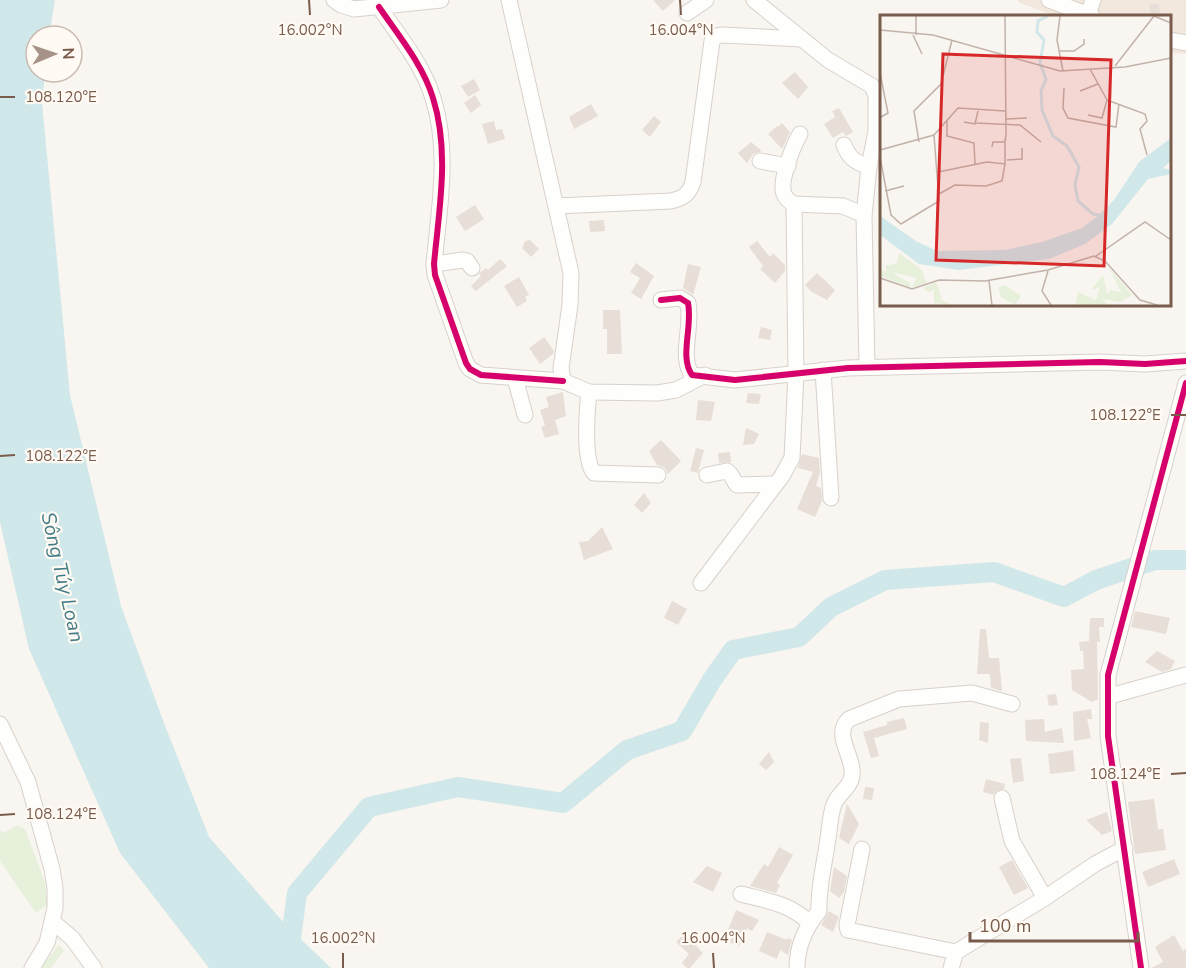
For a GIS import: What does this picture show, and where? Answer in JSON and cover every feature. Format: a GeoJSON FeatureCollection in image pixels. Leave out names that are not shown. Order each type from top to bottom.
{"type":"FeatureCollection","features":[{"type":"Feature","properties":{"kind":"street"},"geometry":{"type":"LineString","coordinates":[[334,0],[354,9],[441,0]]}},
{"type":"Feature","properties":{"kind":"street"},"geometry":{"type":"LineString","coordinates":[[509,0],[571,273],[570,305],[561,368],[563,381]]}},
{"type":"Feature","properties":{"kind":"street"},"geometry":{"type":"LineString","coordinates":[[687,13],[706,0]]}},
{"type":"Feature","properties":{"kind":"street"},"geometry":{"type":"LineString","coordinates":[[754,0],[828,60],[872,86],[876,96],[876,131],[869,167],[864,215],[867,367]]}},
{"type":"Feature","properties":{"kind":"street"},"geometry":{"type":"LineString","coordinates":[[1049,0],[1087,15]]}},
{"type":"Feature","properties":{"kind":"street"},"geometry":{"type":"LineString","coordinates":[[1090,15],[1093,0]]}},
{"type":"Feature","properties":{"kind":"street"},"geometry":{"type":"LineString","coordinates":[[386,4],[433,97],[441,129],[443,161],[434,264],[437,286],[470,369],[481,375],[563,381],[589,392],[667,392],[706,375]]}},
{"type":"Feature","properties":{"kind":"street"},"geometry":{"type":"LineString","coordinates":[[556,206],[671,201],[682,198],[689,192],[693,182],[712,41],[716,36],[722,35],[802,39]]}},
{"type":"Feature","properties":{"kind":"street"},"geometry":{"type":"LineString","coordinates":[[1171,40],[1186,43]]}},
{"type":"Feature","properties":{"kind":"street"},"geometry":{"type":"LineString","coordinates":[[800,134],[793,146],[783,187],[784,195],[794,204],[843,206],[864,215]]}},
{"type":"Feature","properties":{"kind":"street"},"geometry":{"type":"LineString","coordinates":[[844,145],[848,156],[869,167]]}},
{"type":"Feature","properties":{"kind":"street"},"geometry":{"type":"LineString","coordinates":[[760,161],[788,166]]}},
{"type":"Feature","properties":{"kind":"street"},"geometry":{"type":"LineString","coordinates":[[701,583],[792,458],[796,374],[794,204]]}},
{"type":"Feature","properties":{"kind":"street"},"geometry":{"type":"LineString","coordinates":[[434,264],[463,260],[467,261],[472,268]]}},
{"type":"Feature","properties":{"kind":"street"},"geometry":{"type":"LineString","coordinates":[[661,300],[680,298],[688,303],[690,324],[686,365],[692,375],[735,380],[867,367],[1100,362],[1145,364],[1186,361]]}},
{"type":"Feature","properties":{"kind":"street"},"geometry":{"type":"LineString","coordinates":[[823,370],[831,498]]}},
{"type":"Feature","properties":{"kind":"street"},"geometry":{"type":"LineString","coordinates":[[515,378],[525,415]]}},
{"type":"Feature","properties":{"kind":"street"},"geometry":{"type":"LineString","coordinates":[[1142,968],[1108,736],[1110,696],[1108,675],[1186,382]]}},
{"type":"Feature","properties":{"kind":"street"},"geometry":{"type":"LineString","coordinates":[[589,392],[587,441],[590,469],[594,474],[658,475]]}},
{"type":"Feature","properties":{"kind":"street"},"geometry":{"type":"LineString","coordinates":[[706,475],[727,471],[738,485],[775,484]]}},
{"type":"Feature","properties":{"kind":"street"},"geometry":{"type":"LineString","coordinates":[[1110,696],[1186,675]]}},
{"type":"Feature","properties":{"kind":"street"},"geometry":{"type":"LineString","coordinates":[[797,968],[802,937],[819,911],[835,802],[849,786],[852,776],[852,766],[843,733],[845,723],[849,719],[899,699],[972,693],[1012,704]]}},
{"type":"Feature","properties":{"kind":"street"},"geometry":{"type":"LineString","coordinates":[[0,724],[28,782],[52,869],[55,908],[47,943],[32,968]]}},
{"type":"Feature","properties":{"kind":"street"},"geometry":{"type":"LineString","coordinates":[[1002,798],[1012,841],[1045,898]]}},
{"type":"Feature","properties":{"kind":"street"},"geometry":{"type":"LineString","coordinates":[[951,968],[956,952],[1045,898],[1095,864],[1125,848]]}},
{"type":"Feature","properties":{"kind":"street"},"geometry":{"type":"LineString","coordinates":[[862,849],[847,925],[848,930],[956,952]]}},
{"type":"Feature","properties":{"kind":"street"},"geometry":{"type":"LineString","coordinates":[[741,894],[785,905],[810,922]]}},
{"type":"Feature","properties":{"kind":"street"},"geometry":{"type":"LineString","coordinates":[[52,922],[72,938],[94,968]]}},
{"type":"Feature","properties":{"kind":"shaded area"},"geometry":{"type":"Polygon","coordinates":[[[1017,0],[1186,0],[1186,54],[1171,53],[1171,15],[1052,15],[1017,0]]]}},
{"type":"Feature","properties":{"kind":"green space"},"geometry":{"type":"Polygon","coordinates":[[[18,825],[25,829],[45,883],[48,904],[36,913],[0,861],[0,831],[3,833],[18,825]]]}},
{"type":"Feature","properties":{"kind":"green space"},"geometry":{"type":"Polygon","coordinates":[[[59,945],[64,951],[51,968],[41,968],[59,945]]]}},
{"type":"Feature","properties":{"kind":"water","name":"Sông Túy Loan"},"geometry":{"type":"Polygon","coordinates":[[[0,0],[55,0],[51,24],[24,24],[24,84],[44,84],[42,103],[70,395],[121,606],[209,837],[285,924],[331,968],[209,968],[120,853],[29,649],[0,522],[0,0]]]}},
{"type":"Feature","properties":{"kind":"building"},"geometry":{"type":"Polygon","coordinates":[[[653,0],[675,0],[663,11],[653,0]]]}},
{"type":"Feature","properties":{"kind":"building"},"geometry":{"type":"Polygon","coordinates":[[[1159,4],[1160,15],[1151,15],[1149,5],[1159,4]]]}},
{"type":"Feature","properties":{"kind":"building"},"geometry":{"type":"Polygon","coordinates":[[[795,72],[808,87],[798,99],[782,83],[795,72]]]}},
{"type":"Feature","properties":{"kind":"building"},"geometry":{"type":"Polygon","coordinates":[[[474,79],[480,90],[468,97],[461,86],[474,79]]]}},
{"type":"Feature","properties":{"kind":"building"},"geometry":{"type":"Polygon","coordinates":[[[475,95],[481,105],[471,113],[464,103],[475,95]]]}},
{"type":"Feature","properties":{"kind":"building"},"geometry":{"type":"Polygon","coordinates":[[[591,104],[598,116],[574,129],[569,117],[591,104]]]}},
{"type":"Feature","properties":{"kind":"building"},"geometry":{"type":"Polygon","coordinates":[[[839,108],[853,132],[846,136],[843,132],[833,138],[824,124],[835,117],[832,111],[839,108]]]}},
{"type":"Feature","properties":{"kind":"building"},"geometry":{"type":"Polygon","coordinates":[[[654,116],[661,122],[650,137],[642,130],[654,116]]]}},
{"type":"Feature","properties":{"kind":"building"},"geometry":{"type":"Polygon","coordinates":[[[494,121],[496,130],[502,129],[505,139],[488,144],[482,124],[494,121]]]}},
{"type":"Feature","properties":{"kind":"building"},"geometry":{"type":"Polygon","coordinates":[[[782,123],[790,132],[782,149],[768,134],[782,123]]]}},
{"type":"Feature","properties":{"kind":"building"},"geometry":{"type":"Polygon","coordinates":[[[751,142],[762,151],[753,154],[747,163],[738,153],[751,142]]]}},
{"type":"Feature","properties":{"kind":"building"},"geometry":{"type":"Polygon","coordinates":[[[475,205],[484,219],[465,231],[456,217],[475,205]]]}},
{"type":"Feature","properties":{"kind":"building"},"geometry":{"type":"Polygon","coordinates":[[[604,220],[605,231],[590,232],[589,221],[604,220]]]}},
{"type":"Feature","properties":{"kind":"building"},"geometry":{"type":"Polygon","coordinates":[[[530,240],[539,249],[531,257],[522,248],[525,241],[530,240]]]}},
{"type":"Feature","properties":{"kind":"building"},"geometry":{"type":"Polygon","coordinates":[[[757,241],[770,257],[773,253],[785,265],[785,271],[775,283],[760,269],[763,266],[749,247],[757,241]]]}},
{"type":"Feature","properties":{"kind":"building"},"geometry":{"type":"Polygon","coordinates":[[[500,259],[507,266],[476,291],[471,286],[481,276],[479,274],[486,268],[488,270],[500,259]]]}},
{"type":"Feature","properties":{"kind":"building"},"geometry":{"type":"Polygon","coordinates":[[[636,263],[654,276],[641,299],[631,293],[640,278],[630,272],[636,263]]]}},
{"type":"Feature","properties":{"kind":"building"},"geometry":{"type":"Polygon","coordinates":[[[688,264],[701,267],[693,295],[683,288],[688,264]]]}},
{"type":"Feature","properties":{"kind":"building"},"geometry":{"type":"Polygon","coordinates":[[[817,273],[835,290],[827,300],[812,292],[805,285],[817,273]]]}},
{"type":"Feature","properties":{"kind":"building"},"geometry":{"type":"Polygon","coordinates":[[[519,277],[529,295],[525,297],[527,301],[517,307],[504,286],[519,277]]]}},
{"type":"Feature","properties":{"kind":"building"},"geometry":{"type":"Polygon","coordinates":[[[603,310],[620,310],[622,354],[607,354],[607,329],[603,329],[603,310]]]}},
{"type":"Feature","properties":{"kind":"building"},"geometry":{"type":"Polygon","coordinates":[[[761,327],[772,330],[770,340],[758,338],[761,327]]]}},
{"type":"Feature","properties":{"kind":"building"},"geometry":{"type":"Polygon","coordinates":[[[544,337],[554,351],[540,364],[529,348],[544,337]]]}},
{"type":"Feature","properties":{"kind":"building"},"geometry":{"type":"Polygon","coordinates":[[[563,392],[566,416],[555,420],[559,434],[545,438],[541,427],[545,425],[540,410],[549,407],[546,397],[563,392]]]}},
{"type":"Feature","properties":{"kind":"building"},"geometry":{"type":"Polygon","coordinates":[[[748,393],[761,394],[759,404],[746,403],[748,393]]]}},
{"type":"Feature","properties":{"kind":"building"},"geometry":{"type":"Polygon","coordinates":[[[698,400],[715,402],[711,421],[696,420],[698,400]]]}},
{"type":"Feature","properties":{"kind":"building"},"geometry":{"type":"Polygon","coordinates":[[[746,428],[759,434],[754,444],[743,445],[746,428]]]}},
{"type":"Feature","properties":{"kind":"building"},"geometry":{"type":"Polygon","coordinates":[[[661,440],[681,461],[668,474],[664,467],[657,465],[649,451],[661,440]]]}},
{"type":"Feature","properties":{"kind":"building"},"geometry":{"type":"Polygon","coordinates":[[[696,448],[704,450],[698,473],[690,471],[696,448]]]}},
{"type":"Feature","properties":{"kind":"building"},"geometry":{"type":"Polygon","coordinates":[[[730,452],[731,462],[719,463],[718,453],[730,452]]]}},
{"type":"Feature","properties":{"kind":"building"},"geometry":{"type":"Polygon","coordinates":[[[802,454],[819,458],[820,472],[816,486],[821,488],[822,501],[815,517],[797,509],[813,472],[798,468],[802,454]]]}},
{"type":"Feature","properties":{"kind":"building"},"geometry":{"type":"Polygon","coordinates":[[[644,493],[651,503],[642,513],[634,505],[644,493]]]}},
{"type":"Feature","properties":{"kind":"building"},"geometry":{"type":"Polygon","coordinates":[[[602,527],[613,549],[584,560],[579,542],[588,541],[602,527]]]}},
{"type":"Feature","properties":{"kind":"building"},"geometry":{"type":"Polygon","coordinates":[[[672,601],[687,609],[678,625],[664,618],[672,601]]]}},
{"type":"Feature","properties":{"kind":"building"},"geometry":{"type":"Polygon","coordinates":[[[1135,611],[1170,618],[1166,634],[1131,627],[1135,611]]]}},
{"type":"Feature","properties":{"kind":"building"},"geometry":{"type":"Polygon","coordinates":[[[1090,618],[1104,618],[1104,627],[1099,627],[1100,642],[1097,642],[1098,699],[1092,702],[1072,690],[1071,670],[1084,669],[1083,651],[1080,651],[1079,642],[1089,641],[1090,618]]]}},
{"type":"Feature","properties":{"kind":"building"},"geometry":{"type":"Polygon","coordinates":[[[980,629],[986,629],[989,658],[999,658],[1002,691],[991,688],[990,674],[977,674],[980,629]]]}},
{"type":"Feature","properties":{"kind":"building"},"geometry":{"type":"Polygon","coordinates":[[[1157,651],[1175,661],[1171,669],[1162,672],[1145,662],[1157,651]]]}},
{"type":"Feature","properties":{"kind":"building"},"geometry":{"type":"Polygon","coordinates":[[[1056,694],[1058,705],[1049,706],[1047,695],[1056,694]]]}},
{"type":"Feature","properties":{"kind":"building"},"geometry":{"type":"Polygon","coordinates":[[[1091,709],[1092,719],[1087,719],[1091,738],[1074,741],[1073,712],[1091,709]]]}},
{"type":"Feature","properties":{"kind":"building"},"geometry":{"type":"Polygon","coordinates":[[[904,718],[907,729],[874,738],[879,756],[871,758],[863,732],[904,718]]]}},
{"type":"Feature","properties":{"kind":"building"},"geometry":{"type":"Polygon","coordinates":[[[1044,719],[1045,732],[1062,728],[1064,743],[1026,741],[1025,720],[1044,719]]]}},
{"type":"Feature","properties":{"kind":"building"},"geometry":{"type":"Polygon","coordinates":[[[980,722],[989,723],[988,743],[979,740],[980,722]]]}},
{"type":"Feature","properties":{"kind":"building"},"geometry":{"type":"Polygon","coordinates":[[[1073,750],[1075,771],[1050,774],[1048,754],[1073,750]]]}},
{"type":"Feature","properties":{"kind":"building"},"geometry":{"type":"Polygon","coordinates":[[[769,752],[774,762],[766,770],[759,764],[769,752]]]}},
{"type":"Feature","properties":{"kind":"building"},"geometry":{"type":"Polygon","coordinates":[[[1021,758],[1024,781],[1013,783],[1010,759],[1021,758]]]}},
{"type":"Feature","properties":{"kind":"building"},"geometry":{"type":"Polygon","coordinates":[[[986,779],[1005,784],[1004,789],[996,791],[993,795],[983,792],[986,779]]]}},
{"type":"Feature","properties":{"kind":"building"},"geometry":{"type":"Polygon","coordinates":[[[865,787],[874,788],[872,800],[863,799],[865,787]]]}},
{"type":"Feature","properties":{"kind":"building"},"geometry":{"type":"Polygon","coordinates":[[[1154,799],[1158,829],[1163,829],[1166,850],[1135,854],[1128,802],[1154,799]]]}},
{"type":"Feature","properties":{"kind":"building"},"geometry":{"type":"Polygon","coordinates":[[[847,804],[859,824],[849,844],[839,838],[847,804]]]}},
{"type":"Feature","properties":{"kind":"building"},"geometry":{"type":"Polygon","coordinates":[[[1107,812],[1112,831],[1102,835],[1086,820],[1107,812]]]}},
{"type":"Feature","properties":{"kind":"building"},"geometry":{"type":"Polygon","coordinates":[[[779,847],[793,855],[777,883],[780,885],[776,893],[750,886],[764,864],[768,867],[779,847]]]}},
{"type":"Feature","properties":{"kind":"building"},"geometry":{"type":"Polygon","coordinates":[[[1174,859],[1180,874],[1148,887],[1142,872],[1174,859]]]}},
{"type":"Feature","properties":{"kind":"building"},"geometry":{"type":"Polygon","coordinates":[[[1012,860],[1028,888],[1014,895],[999,867],[1012,860]]]}},
{"type":"Feature","properties":{"kind":"building"},"geometry":{"type":"Polygon","coordinates":[[[707,866],[722,873],[713,892],[693,882],[707,866]]]}},
{"type":"Feature","properties":{"kind":"building"},"geometry":{"type":"Polygon","coordinates":[[[834,867],[847,876],[844,892],[839,898],[830,891],[834,867]]]}},
{"type":"Feature","properties":{"kind":"building"},"geometry":{"type":"Polygon","coordinates":[[[736,910],[759,920],[752,931],[747,928],[739,946],[728,942],[730,937],[726,935],[736,910]]]}},
{"type":"Feature","properties":{"kind":"building"},"geometry":{"type":"Polygon","coordinates":[[[829,911],[839,917],[833,932],[821,925],[829,911]]]}},
{"type":"Feature","properties":{"kind":"building"},"geometry":{"type":"Polygon","coordinates":[[[686,932],[703,953],[690,968],[682,963],[689,954],[676,942],[686,932]]]}},
{"type":"Feature","properties":{"kind":"building"},"geometry":{"type":"Polygon","coordinates":[[[767,932],[792,940],[788,955],[780,950],[777,959],[759,951],[767,932]]]}},
{"type":"Feature","properties":{"kind":"building"},"geometry":{"type":"Polygon","coordinates":[[[1174,935],[1183,951],[1186,949],[1186,968],[1151,968],[1163,962],[1155,947],[1174,935]]]}},
{"type":"Feature","properties":{"kind":"waterway"},"geometry":{"type":"LineString","coordinates":[[287,968],[297,893],[369,807],[458,787],[563,803],[627,750],[682,731],[733,650],[799,637],[831,607],[885,580],[994,572],[1064,597],[1096,580],[1155,560],[1186,560]]}},
{"type":"Feature","properties":{"kind":"cycle path"},"geometry":{"type":"LineString","coordinates":[[379,7],[423,74],[429,86],[438,118],[442,181],[434,264],[435,275],[466,363],[470,369],[481,375],[563,381]]}},
{"type":"Feature","properties":{"kind":"cycle path"},"geometry":{"type":"LineString","coordinates":[[661,300],[680,298],[688,303],[686,350],[688,368],[692,375],[735,380],[848,368],[1100,362],[1145,364],[1186,361]]}},
{"type":"Feature","properties":{"kind":"cycle path"},"geometry":{"type":"LineString","coordinates":[[1141,968],[1108,736],[1108,675],[1186,383]]}}]}
